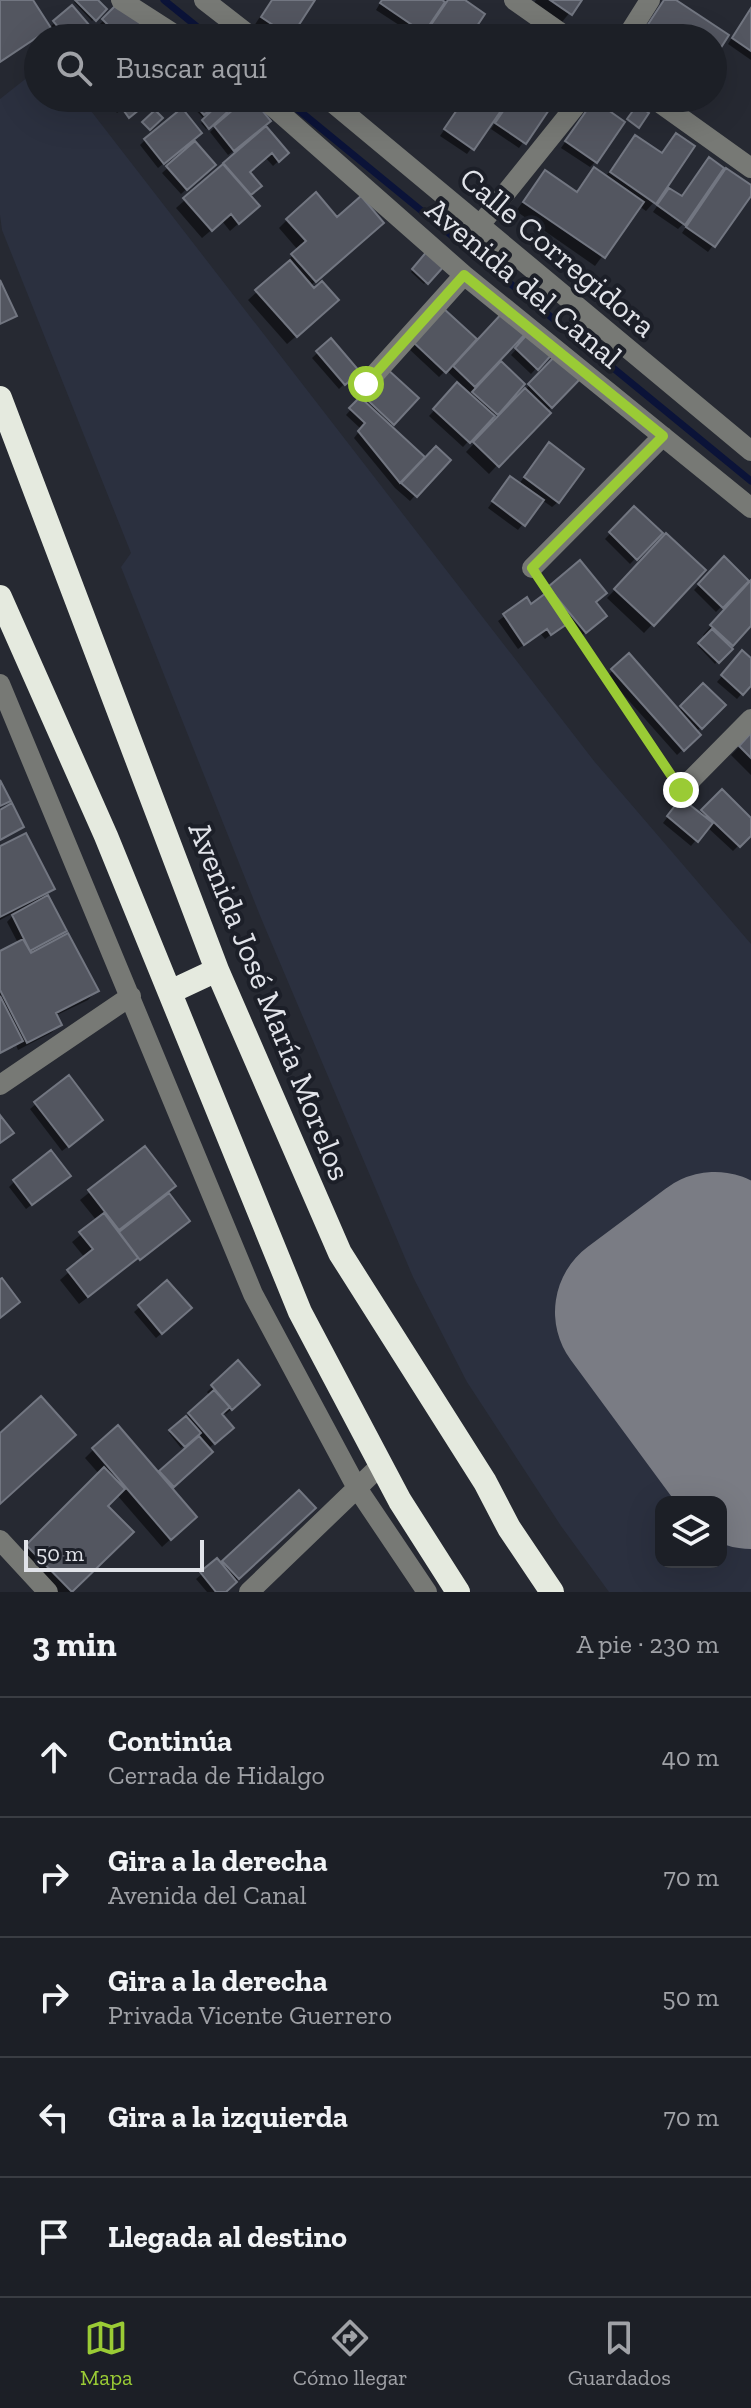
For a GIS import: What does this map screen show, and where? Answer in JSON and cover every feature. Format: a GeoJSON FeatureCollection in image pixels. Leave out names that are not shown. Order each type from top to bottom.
{"type":"FeatureCollection","features":[{"type":"Feature","properties":{"kind":"highway","name":"Avenida José María Morelos"},"geometry":{"type":"LineString","coordinates":[[0,398],[217,970],[340,1253],[485,1482],[509,1528],[552,1592]]}},
{"type":"Feature","properties":{"kind":"highway"},"geometry":{"type":"LineString","coordinates":[[0,597],[106,836],[300,1312],[400,1501],[458,1592]]}},
{"type":"Feature","properties":{"kind":"highway"},"geometry":{"type":"LineString","coordinates":[[170,992],[217,970]]}},
{"type":"Feature","properties":{"kind":"street"},"geometry":{"type":"LineString","coordinates":[[121,0],[158,24]]}},
{"type":"Feature","properties":{"kind":"street"},"geometry":{"type":"LineString","coordinates":[[204,0],[235,24]]}},
{"type":"Feature","properties":{"kind":"street"},"geometry":{"type":"LineString","coordinates":[[514,0],[548,24]]}},
{"type":"Feature","properties":{"kind":"street"},"geometry":{"type":"LineString","coordinates":[[635,24],[650,0]]}},
{"type":"Feature","properties":{"kind":"street","name":"Avenida del Canal"},"geometry":{"type":"LineString","coordinates":[[279,112],[464,275],[751,508]]}},
{"type":"Feature","properties":{"kind":"street","name":"Calle Corregidora"},"geometry":{"type":"LineString","coordinates":[[344,112],[751,451]]}},
{"type":"Feature","properties":{"kind":"street"},"geometry":{"type":"LineString","coordinates":[[480,225],[571,112]]}},
{"type":"Feature","properties":{"kind":"street"},"geometry":{"type":"LineString","coordinates":[[673,112],[751,168]]}},
{"type":"Feature","properties":{"kind":"street"},"geometry":{"type":"LineString","coordinates":[[366,384],[464,275]]}},
{"type":"Feature","properties":{"kind":"street"},"geometry":{"type":"LineString","coordinates":[[532,568],[663,436]]}},
{"type":"Feature","properties":{"kind":"street"},"geometry":{"type":"LineString","coordinates":[[0,684],[253,1294],[357,1488],[427,1592]]}},
{"type":"Feature","properties":{"kind":"street"},"geometry":{"type":"LineString","coordinates":[[681,790],[751,719]]}},
{"type":"Feature","properties":{"kind":"street"},"geometry":{"type":"LineString","coordinates":[[0,1085],[131,996]]}},
{"type":"Feature","properties":{"kind":"street"},"geometry":{"type":"LineString","coordinates":[[249,1592],[381,1465]]}},
{"type":"Feature","properties":{"kind":"street"},"geometry":{"type":"LineString","coordinates":[[0,1540],[48,1592]]}},
{"type":"Feature","properties":{"kind":"path"},"geometry":{"type":"LineString","coordinates":[[532,568],[681,790]]}},
{"type":"Feature","properties":{"kind":"shaded area"},"geometry":{"type":"Polygon","coordinates":[[[24,80],[24,112],[92,112],[594,761],[751,944],[751,1592],[609,1592],[561,1526],[467,1382],[413,1277],[261,918],[121,567],[131,553],[2,230],[0,99],[24,80]]]}},
{"type":"Feature","properties":{"kind":"building"},"geometry":{"type":"Polygon","coordinates":[[[0,0],[33,0],[48,24],[24,24],[24,46],[0,62],[0,0]]]}},
{"type":"Feature","properties":{"kind":"building"},"geometry":{"type":"Polygon","coordinates":[[[75,0],[98,0],[107,9],[96,21],[75,0]]]}},
{"type":"Feature","properties":{"kind":"building"},"geometry":{"type":"Polygon","coordinates":[[[272,0],[315,0],[299,24],[272,24],[261,17],[272,0]]]}},
{"type":"Feature","properties":{"kind":"building"},"geometry":{"type":"Polygon","coordinates":[[[382,0],[445,2],[430,24],[411,24],[380,3],[382,0]]]}},
{"type":"Feature","properties":{"kind":"building"},"geometry":{"type":"Polygon","coordinates":[[[448,0],[465,0],[485,14],[478,24],[432,24],[448,0]]]}},
{"type":"Feature","properties":{"kind":"building"},"geometry":{"type":"Polygon","coordinates":[[[550,0],[582,0],[572,15],[550,0]]]}},
{"type":"Feature","properties":{"kind":"building"},"geometry":{"type":"Polygon","coordinates":[[[664,0],[676,0],[712,24],[648,24],[664,0]]]}},
{"type":"Feature","properties":{"kind":"building"},"geometry":{"type":"Polygon","coordinates":[[[119,2],[141,24],[107,24],[102,19],[119,2]]]}},
{"type":"Feature","properties":{"kind":"building"},"geometry":{"type":"Polygon","coordinates":[[[72,5],[88,24],[55,24],[53,21],[72,5]]]}},
{"type":"Feature","properties":{"kind":"building"},"geometry":{"type":"Polygon","coordinates":[[[751,8],[751,51],[732,38],[751,8]]]}},
{"type":"Feature","properties":{"kind":"building"},"geometry":{"type":"Polygon","coordinates":[[[153,112],[163,118],[150,130],[142,122],[153,112]]]}},
{"type":"Feature","properties":{"kind":"building"},"geometry":{"type":"Polygon","coordinates":[[[177,112],[185,112],[202,133],[164,164],[144,139],[177,112]]]}},
{"type":"Feature","properties":{"kind":"building"},"geometry":{"type":"Polygon","coordinates":[[[210,112],[227,112],[209,129],[202,120],[210,112]]]}},
{"type":"Feature","properties":{"kind":"building"},"geometry":{"type":"Polygon","coordinates":[[[230,112],[264,112],[271,121],[234,151],[214,126],[230,112]]]}},
{"type":"Feature","properties":{"kind":"building"},"geometry":{"type":"Polygon","coordinates":[[[456,112],[500,112],[474,150],[444,129],[456,112]]]}},
{"type":"Feature","properties":{"kind":"building"},"geometry":{"type":"Polygon","coordinates":[[[502,112],[548,112],[526,144],[495,123],[502,112]]]}},
{"type":"Feature","properties":{"kind":"building"},"geometry":{"type":"Polygon","coordinates":[[[586,112],[611,112],[625,122],[597,163],[565,141],[586,112]]]}},
{"type":"Feature","properties":{"kind":"building"},"geometry":{"type":"Polygon","coordinates":[[[632,112],[649,113],[639,128],[627,119],[632,112]]]}},
{"type":"Feature","properties":{"kind":"building"},"geometry":{"type":"Polygon","coordinates":[[[266,126],[289,153],[279,162],[272,153],[250,172],[262,186],[251,195],[223,163],[266,126]]]}},
{"type":"Feature","properties":{"kind":"building"},"geometry":{"type":"Polygon","coordinates":[[[676,133],[695,146],[656,204],[610,172],[635,135],[662,153],[676,133]]]}},
{"type":"Feature","properties":{"kind":"building"},"geometry":{"type":"Polygon","coordinates":[[[195,141],[216,165],[187,190],[166,166],[195,141]]]}},
{"type":"Feature","properties":{"kind":"building"},"geometry":{"type":"Polygon","coordinates":[[[709,157],[724,168],[685,225],[657,205],[669,188],[682,196],[709,157]]]}},
{"type":"Feature","properties":{"kind":"building"},"geometry":{"type":"Polygon","coordinates":[[[223,164],[260,206],[239,224],[231,214],[212,231],[183,198],[223,164]]]}},
{"type":"Feature","properties":{"kind":"building"},"geometry":{"type":"Polygon","coordinates":[[[594,167],[644,202],[605,258],[523,202],[545,170],[577,192],[594,167]]]}},
{"type":"Feature","properties":{"kind":"building"},"geometry":{"type":"Polygon","coordinates":[[[726,168],[751,185],[751,196],[715,247],[686,227],[726,168]]]}},
{"type":"Feature","properties":{"kind":"building"},"geometry":{"type":"Polygon","coordinates":[[[316,192],[337,217],[361,196],[384,223],[316,282],[291,254],[306,241],[286,219],[316,192]]]}},
{"type":"Feature","properties":{"kind":"building"},"geometry":{"type":"Polygon","coordinates":[[[428,250],[445,265],[428,284],[412,269],[428,250]]]}},
{"type":"Feature","properties":{"kind":"building"},"geometry":{"type":"Polygon","coordinates":[[[290,260],[314,288],[322,281],[339,300],[297,337],[255,290],[290,260]]]}},
{"type":"Feature","properties":{"kind":"building"},"geometry":{"type":"Polygon","coordinates":[[[0,280],[17,316],[0,324],[0,280]]]}},
{"type":"Feature","properties":{"kind":"building"},"geometry":{"type":"Polygon","coordinates":[[[443,308],[477,339],[446,373],[412,341],[443,308]]]}},
{"type":"Feature","properties":{"kind":"building"},"geometry":{"type":"Polygon","coordinates":[[[505,310],[528,331],[475,387],[453,366],[505,310]]]}},
{"type":"Feature","properties":{"kind":"building"},"geometry":{"type":"Polygon","coordinates":[[[531,330],[554,352],[538,370],[515,348],[531,330]]]}},
{"type":"Feature","properties":{"kind":"building"},"geometry":{"type":"Polygon","coordinates":[[[331,338],[360,372],[345,385],[316,351],[331,338]]]}},
{"type":"Feature","properties":{"kind":"building"},"geometry":{"type":"Polygon","coordinates":[[[558,353],[583,376],[552,408],[528,384],[558,353]]]}},
{"type":"Feature","properties":{"kind":"building"},"geometry":{"type":"Polygon","coordinates":[[[501,361],[525,384],[498,415],[472,392],[501,361]]]}},
{"type":"Feature","properties":{"kind":"building"},"geometry":{"type":"Polygon","coordinates":[[[386,368],[419,398],[394,425],[361,394],[386,368]]]}},
{"type":"Feature","properties":{"kind":"building"},"geometry":{"type":"Polygon","coordinates":[[[457,382],[495,416],[470,443],[433,409],[457,382]]]}},
{"type":"Feature","properties":{"kind":"building"},"geometry":{"type":"Polygon","coordinates":[[[525,388],[551,413],[499,467],[473,442],[525,388]]]}},
{"type":"Feature","properties":{"kind":"building"},"geometry":{"type":"Polygon","coordinates":[[[360,397],[425,457],[400,483],[358,431],[365,423],[349,408],[360,397]]]}},
{"type":"Feature","properties":{"kind":"building"},"geometry":{"type":"Polygon","coordinates":[[[549,442],[584,469],[559,503],[524,477],[549,442]]]}},
{"type":"Feature","properties":{"kind":"building"},"geometry":{"type":"Polygon","coordinates":[[[436,446],[451,460],[417,497],[401,483],[436,446]]]}},
{"type":"Feature","properties":{"kind":"building"},"geometry":{"type":"Polygon","coordinates":[[[510,476],[544,500],[525,526],[492,501],[510,476]]]}},
{"type":"Feature","properties":{"kind":"building"},"geometry":{"type":"Polygon","coordinates":[[[634,506],[663,533],[637,560],[609,532],[634,506]]]}},
{"type":"Feature","properties":{"kind":"building"},"geometry":{"type":"Polygon","coordinates":[[[666,533],[706,570],[654,626],[614,589],[666,533]]]}},
{"type":"Feature","properties":{"kind":"building"},"geometry":{"type":"Polygon","coordinates":[[[724,556],[749,581],[723,608],[698,584],[724,556]]]}},
{"type":"Feature","properties":{"kind":"building"},"geometry":{"type":"Polygon","coordinates":[[[580,560],[607,593],[596,602],[607,616],[586,633],[548,587],[580,560]]]}},
{"type":"Feature","properties":{"kind":"building"},"geometry":{"type":"Polygon","coordinates":[[[751,580],[751,626],[733,646],[710,625],[751,580]]]}},
{"type":"Feature","properties":{"kind":"building"},"geometry":{"type":"Polygon","coordinates":[[[546,593],[567,624],[551,635],[547,629],[524,645],[503,614],[527,597],[531,604],[546,593]]]}},
{"type":"Feature","properties":{"kind":"building"},"geometry":{"type":"Polygon","coordinates":[[[712,629],[733,649],[719,663],[698,643],[712,629]]]}},
{"type":"Feature","properties":{"kind":"building"},"geometry":{"type":"Polygon","coordinates":[[[742,650],[751,658],[751,686],[743,695],[721,675],[742,650]]]}},
{"type":"Feature","properties":{"kind":"building"},"geometry":{"type":"Polygon","coordinates":[[[629,653],[701,735],[684,751],[611,669],[629,653]]]}},
{"type":"Feature","properties":{"kind":"building"},"geometry":{"type":"Polygon","coordinates":[[[703,683],[726,705],[702,729],[680,706],[703,683]]]}},
{"type":"Feature","properties":{"kind":"building"},"geometry":{"type":"Polygon","coordinates":[[[751,733],[751,758],[739,746],[751,733]]]}},
{"type":"Feature","properties":{"kind":"building"},"geometry":{"type":"Polygon","coordinates":[[[0,780],[11,801],[0,806],[0,780]]]}},
{"type":"Feature","properties":{"kind":"building"},"geometry":{"type":"Polygon","coordinates":[[[722,789],[751,818],[751,836],[740,847],[701,810],[722,789]]]}},
{"type":"Feature","properties":{"kind":"building"},"geometry":{"type":"Polygon","coordinates":[[[681,798],[713,823],[698,842],[667,816],[681,798]]]}},
{"type":"Feature","properties":{"kind":"building"},"geometry":{"type":"Polygon","coordinates":[[[12,803],[24,827],[0,840],[0,810],[12,803]]]}},
{"type":"Feature","properties":{"kind":"building"},"geometry":{"type":"Polygon","coordinates":[[[26,833],[55,889],[0,917],[0,846],[26,833]]]}},
{"type":"Feature","properties":{"kind":"building"},"geometry":{"type":"Polygon","coordinates":[[[48,895],[67,931],[30,951],[12,915],[48,895]]]}},
{"type":"Feature","properties":{"kind":"building"},"geometry":{"type":"Polygon","coordinates":[[[68,933],[99,991],[56,1013],[62,1025],[27,1043],[0,990],[0,951],[23,939],[31,953],[68,933]]]}},
{"type":"Feature","properties":{"kind":"building"},"geometry":{"type":"Polygon","coordinates":[[[0,996],[23,1041],[0,1053],[0,996]]]}},
{"type":"Feature","properties":{"kind":"building"},"geometry":{"type":"Polygon","coordinates":[[[69,1075],[103,1120],[69,1147],[34,1102],[69,1075]]]}},
{"type":"Feature","properties":{"kind":"building"},"geometry":{"type":"Polygon","coordinates":[[[0,1115],[14,1133],[0,1143],[0,1115]]]}},
{"type":"Feature","properties":{"kind":"building"},"geometry":{"type":"Polygon","coordinates":[[[145,1146],[176,1186],[119,1230],[88,1190],[145,1146]]]}},
{"type":"Feature","properties":{"kind":"building"},"geometry":{"type":"Polygon","coordinates":[[[51,1150],[71,1176],[32,1205],[13,1180],[51,1150]]]}},
{"type":"Feature","properties":{"kind":"building"},"geometry":{"type":"Polygon","coordinates":[[[169,1193],[190,1221],[140,1260],[119,1232],[169,1193]]]}},
{"type":"Feature","properties":{"kind":"building"},"geometry":{"type":"Polygon","coordinates":[[[104,1213],[138,1258],[88,1297],[67,1270],[93,1249],[79,1232],[104,1213]]]}},
{"type":"Feature","properties":{"kind":"building"},"geometry":{"type":"Polygon","coordinates":[[[0,1279],[20,1302],[0,1318],[0,1279]]]}},
{"type":"Feature","properties":{"kind":"building"},"geometry":{"type":"Polygon","coordinates":[[[167,1280],[192,1308],[162,1334],[138,1305],[167,1280]]]}},
{"type":"Feature","properties":{"kind":"building"},"geometry":{"type":"Polygon","coordinates":[[[238,1360],[260,1385],[232,1410],[211,1385],[238,1360]]]}},
{"type":"Feature","properties":{"kind":"building"},"geometry":{"type":"Polygon","coordinates":[[[214,1390],[230,1407],[222,1414],[234,1428],[215,1444],[188,1413],[214,1390]]]}},
{"type":"Feature","properties":{"kind":"building"},"geometry":{"type":"Polygon","coordinates":[[[41,1396],[76,1435],[0,1504],[0,1433],[41,1396]]]}},
{"type":"Feature","properties":{"kind":"building"},"geometry":{"type":"Polygon","coordinates":[[[186,1416],[201,1433],[185,1447],[169,1430],[186,1416]]]}},
{"type":"Feature","properties":{"kind":"building"},"geometry":{"type":"Polygon","coordinates":[[[118,1425],[197,1517],[171,1540],[92,1448],[118,1425]]]}},
{"type":"Feature","properties":{"kind":"building"},"geometry":{"type":"Polygon","coordinates":[[[199,1436],[213,1452],[174,1487],[159,1471],[199,1436]]]}},
{"type":"Feature","properties":{"kind":"building"},"geometry":{"type":"Polygon","coordinates":[[[104,1467],[125,1489],[108,1506],[134,1532],[72,1592],[26,1545],[104,1467]]]}},
{"type":"Feature","properties":{"kind":"building"},"geometry":{"type":"Polygon","coordinates":[[[299,1490],[316,1508],[239,1579],[222,1561],[299,1490]]]}},
{"type":"Feature","properties":{"kind":"building"},"geometry":{"type":"Polygon","coordinates":[[[217,1558],[237,1582],[226,1592],[216,1592],[200,1572],[217,1558]]]}},
{"type":"Feature","properties":{"kind":"waterway"},"geometry":{"type":"LineString","coordinates":[[164,0],[194,24]]}},
{"type":"Feature","properties":{"kind":"waterway"},"geometry":{"type":"LineString","coordinates":[[301,112],[751,481]]}},
{"type":"Feature","properties":{"kind":"runway"},"geometry":{"type":"LineString","coordinates":[[751,1302],[715,1253],[636,1312],[751,1468]]}},
{"type":"Feature","properties":{"kind":"route"},"geometry":{"type":"LineString","coordinates":[[366,384],[464,275],[663,436],[532,568],[681,790]]}}]}
